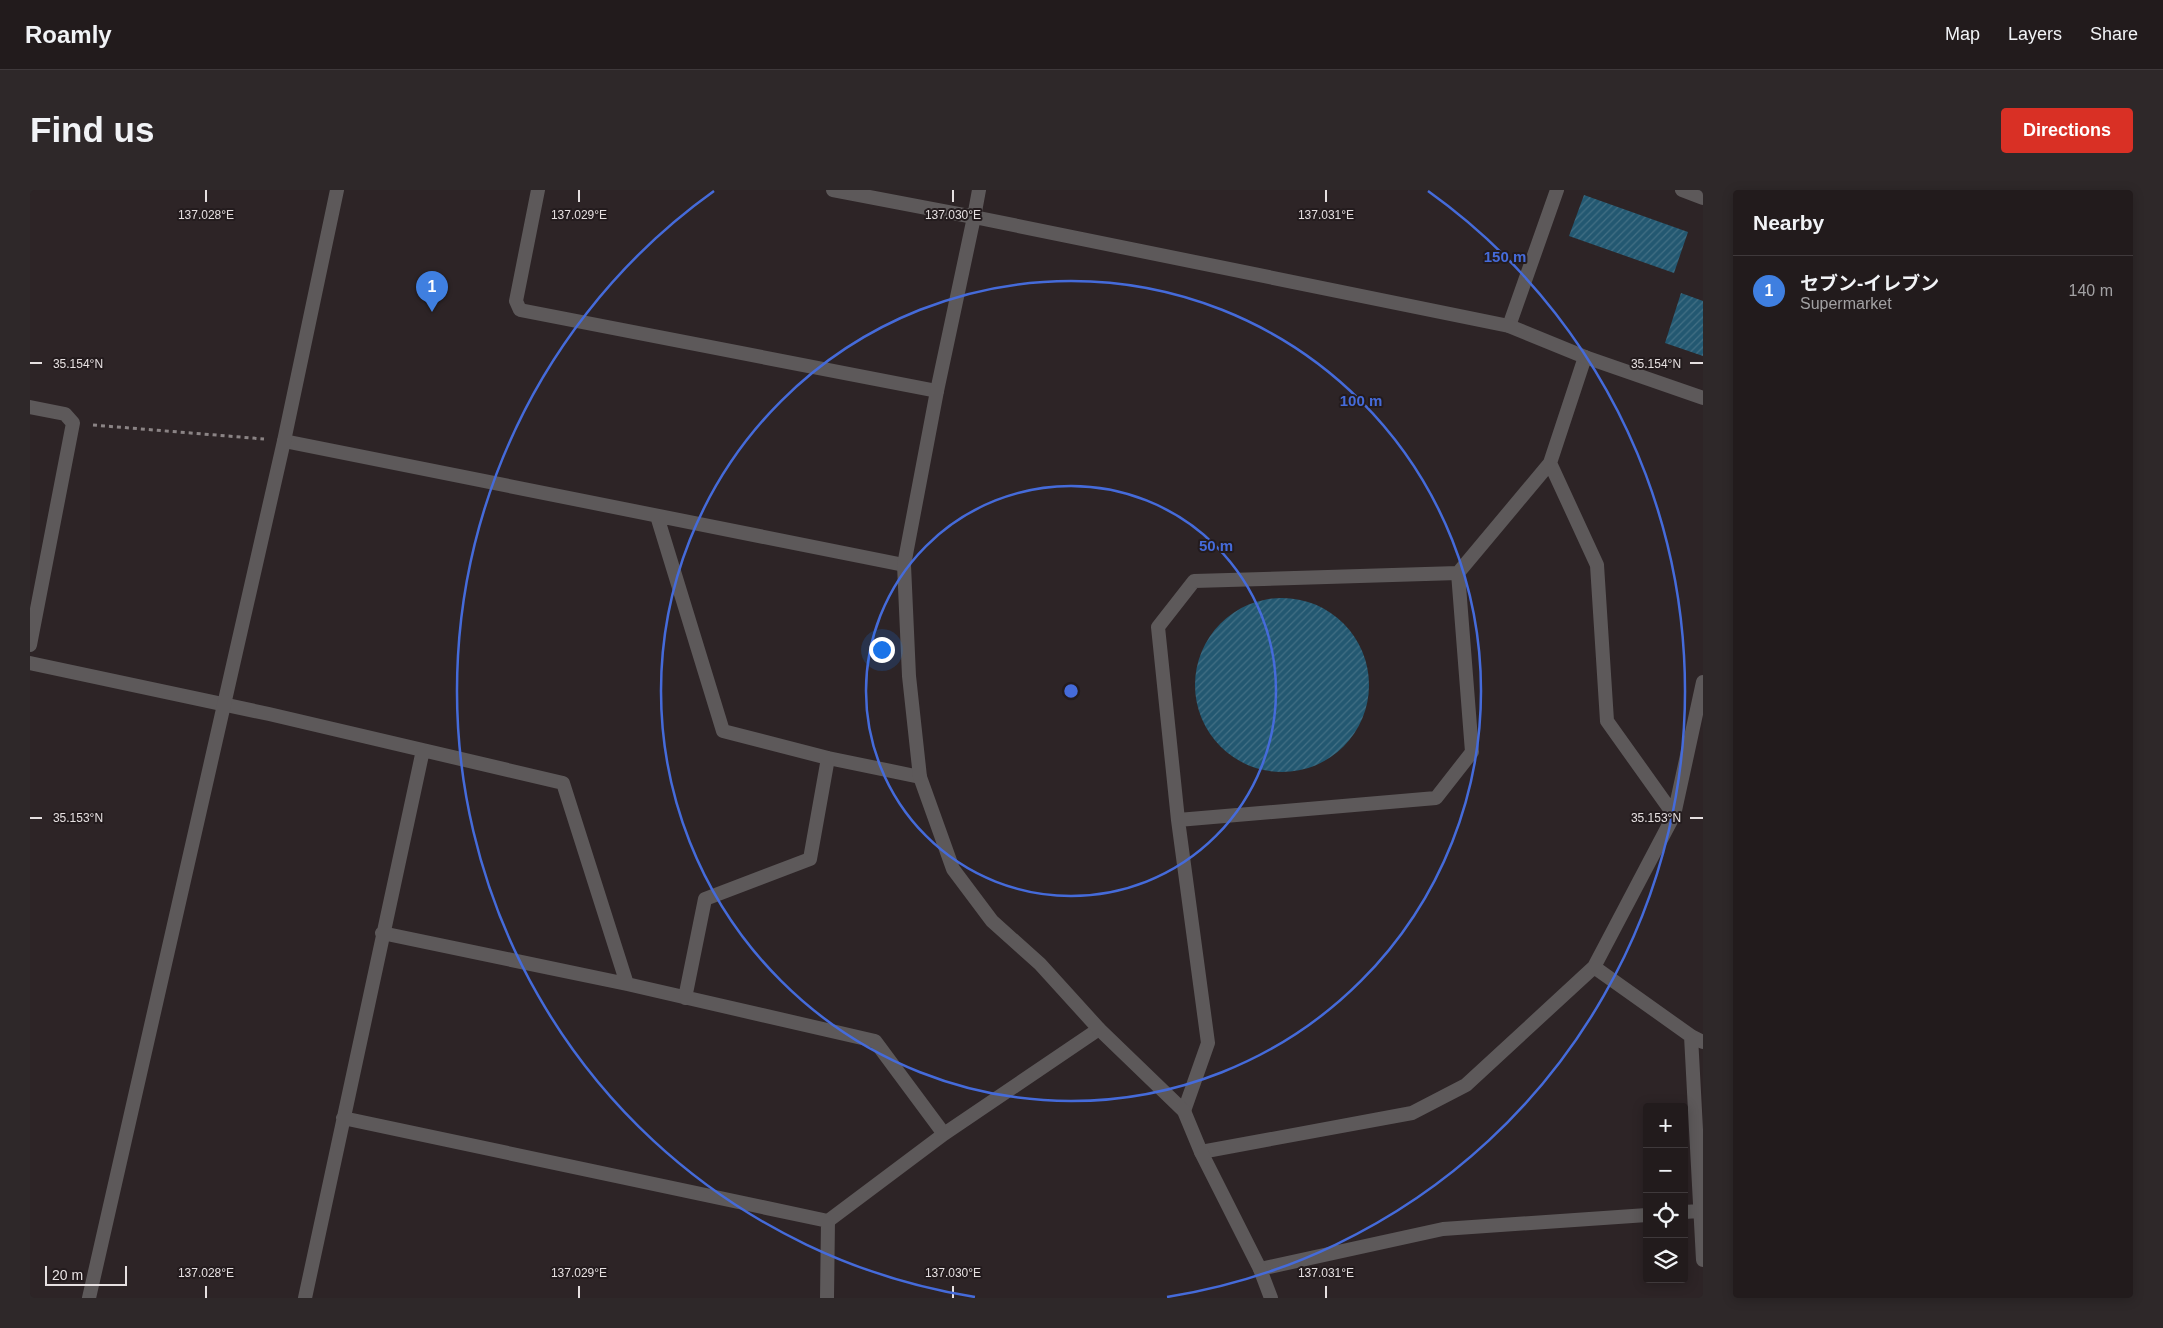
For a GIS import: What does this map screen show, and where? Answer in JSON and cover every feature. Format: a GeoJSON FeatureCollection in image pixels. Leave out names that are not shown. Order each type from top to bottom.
{"type":"FeatureCollection","features":[{"type":"Feature","properties":{"kind":"street"},"geometry":{"type":"LineString","coordinates":[[89,1298],[284,440],[336,190]]}},
{"type":"Feature","properties":{"kind":"street"},"geometry":{"type":"LineString","coordinates":[[538,190],[516,301],[520,310],[937,391]]}},
{"type":"Feature","properties":{"kind":"street"},"geometry":{"type":"LineString","coordinates":[[833,190],[1509,326],[1586,357],[1703,398]]}},
{"type":"Feature","properties":{"kind":"street"},"geometry":{"type":"LineString","coordinates":[[980,190],[937,391],[904,565],[909,676],[920,777],[953,869],[992,921],[1040,964],[1099,1029],[1184,1111],[1201,1152],[1260,1269],[1271,1298]]}},
{"type":"Feature","properties":{"kind":"street"},"geometry":{"type":"LineString","coordinates":[[1509,326],[1557,190]]}},
{"type":"Feature","properties":{"kind":"street"},"geometry":{"type":"LineString","coordinates":[[1682,190],[1703,198]]}},
{"type":"Feature","properties":{"kind":"street"},"geometry":{"type":"LineString","coordinates":[[1178,820],[1436,798],[1472,752],[1458,573],[1550,463],[1586,357]]}},
{"type":"Feature","properties":{"kind":"street"},"geometry":{"type":"LineString","coordinates":[[30,407],[64,414],[73,423],[30,645]]}},
{"type":"Feature","properties":{"kind":"street"},"geometry":{"type":"LineString","coordinates":[[284,440],[904,565]]}},
{"type":"Feature","properties":{"kind":"street"},"geometry":{"type":"LineString","coordinates":[[1550,463],[1597,566],[1608,721],[1674,815]]}},
{"type":"Feature","properties":{"kind":"street"},"geometry":{"type":"LineString","coordinates":[[657,516],[723,731],[828,758],[920,777]]}},
{"type":"Feature","properties":{"kind":"street"},"geometry":{"type":"LineString","coordinates":[[1184,1111],[1208,1043],[1178,820],[1158,627],[1194,581],[1458,573]]}},
{"type":"Feature","properties":{"kind":"street"},"geometry":{"type":"LineString","coordinates":[[30,664],[223,704],[564,783],[626,984]]}},
{"type":"Feature","properties":{"kind":"street"},"geometry":{"type":"LineString","coordinates":[[1201,1152],[1412,1113],[1466,1085],[1594,967],[1674,815],[1703,682]]}},
{"type":"Feature","properties":{"kind":"street"},"geometry":{"type":"LineString","coordinates":[[304,1298],[423,750]]}},
{"type":"Feature","properties":{"kind":"street"},"geometry":{"type":"LineString","coordinates":[[686,998],[705,899],[810,858],[828,758]]}},
{"type":"Feature","properties":{"kind":"street"},"geometry":{"type":"LineString","coordinates":[[382,933],[626,984],[875,1041],[944,1134]]}},
{"type":"Feature","properties":{"kind":"street"},"geometry":{"type":"LineString","coordinates":[[1594,967],[1697,1039],[1700,1211],[1703,1260]]}},
{"type":"Feature","properties":{"kind":"street"},"geometry":{"type":"LineString","coordinates":[[343,1118],[828,1221],[944,1134],[1099,1029]]}},
{"type":"Feature","properties":{"kind":"street"},"geometry":{"type":"LineString","coordinates":[[1688,1212],[1700,1211]]}},
{"type":"Feature","properties":{"kind":"street"},"geometry":{"type":"LineString","coordinates":[[1260,1269],[1443,1229],[1643,1215]]}},
{"type":"Feature","properties":{"kind":"street"},"geometry":{"type":"LineString","coordinates":[[827,1298],[828,1221]]}},
{"type":"Feature","properties":{"kind":"path"},"geometry":{"type":"LineString","coordinates":[[73,423],[284,440]]}},
{"type":"Feature","properties":{"kind":"building"},"geometry":{"type":"Polygon","coordinates":[[[1584,195],[1688,232],[1674,273],[1569,236],[1584,195]]]}},
{"type":"Feature","properties":{"kind":"building"},"geometry":{"type":"Polygon","coordinates":[[[1681,293],[1703,301],[1703,356],[1665,343],[1681,293]]]}},
{"type":"Feature","properties":{"kind":"building"},"geometry":{"type":"Polygon","coordinates":[[[1273,598],[1291,598],[1323,608],[1344,623],[1359,644],[1369,676],[1369,694],[1359,726],[1344,747],[1323,762],[1307,768],[1291,772],[1273,772],[1241,762],[1220,747],[1205,726],[1199,710],[1195,694],[1195,676],[1205,644],[1220,623],[1241,608],[1257,602],[1273,598]]]}},
{"type":"Feature","properties":{"kind":"place","name":"セブン-イレブン"},"geometry":{"type":"Point","coordinates":[432,312]}}]}
